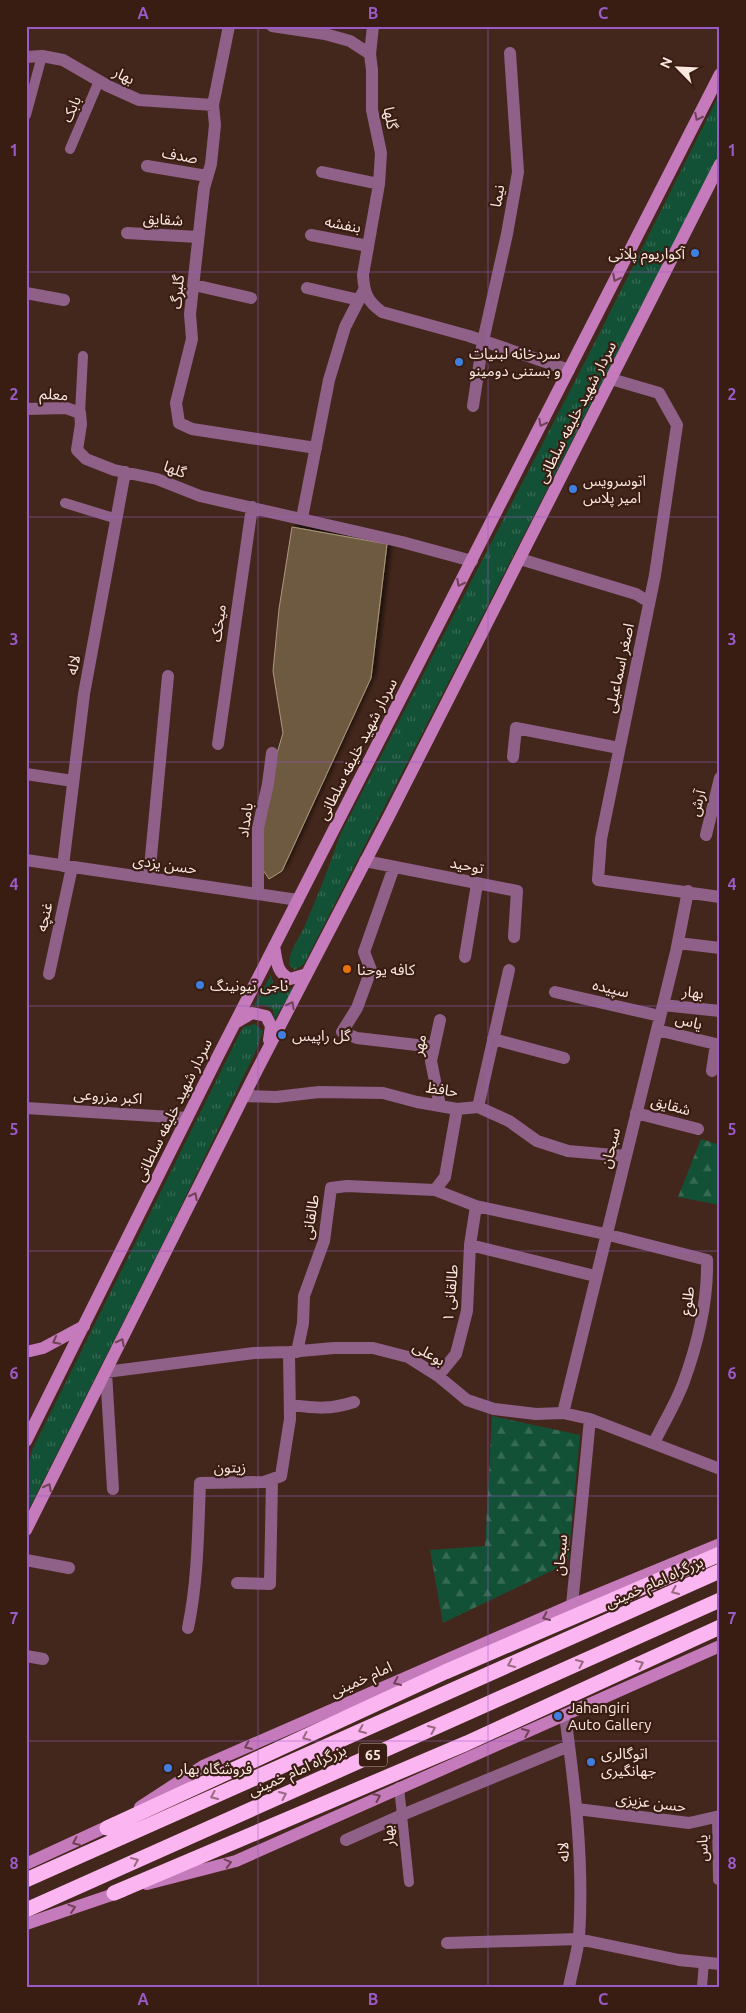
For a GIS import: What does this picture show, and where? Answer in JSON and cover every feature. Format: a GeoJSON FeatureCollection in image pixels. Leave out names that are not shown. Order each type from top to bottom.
{"type":"FeatureCollection","features":[{"type":"Feature","properties":{"kind":"highway"},"geometry":{"type":"LineString","coordinates":[[107,1828],[445,1672],[720,1554]]}},
{"type":"Feature","properties":{"kind":"highway","name":"بزرگراه امام خمینی"},"geometry":{"type":"LineString","coordinates":[[26,1880],[720,1572]]}},
{"type":"Feature","properties":{"kind":"highway","name":"بزرگراه امام خمینی"},"geometry":{"type":"LineString","coordinates":[[26,1910],[720,1600]]}},
{"type":"Feature","properties":{"kind":"highway"},"geometry":{"type":"LineString","coordinates":[[114,1893],[467,1743],[720,1628]]}},
{"type":"Feature","properties":{"kind":"main road","name":"سردار شهید خلیفه سلطانی"},"geometry":{"type":"LineString","coordinates":[[26,1441],[234,1024],[720,74]]}},
{"type":"Feature","properties":{"kind":"main road","name":"سردار شهید خلیفه سلطانی"},"geometry":{"type":"LineString","coordinates":[[26,1530],[267,1050],[520,559],[720,164]]}},
{"type":"Feature","properties":{"kind":"main road"},"geometry":{"type":"LineString","coordinates":[[274,946],[277,964],[282,975],[290,979],[307,974]]}},
{"type":"Feature","properties":{"kind":"main road"},"geometry":{"type":"LineString","coordinates":[[234,1024],[252,1013],[266,1016],[271,1026],[267,1050]]}},
{"type":"Feature","properties":{"kind":"main road"},"geometry":{"type":"LineString","coordinates":[[26,1352],[43,1348],[84,1326]]}},
{"type":"Feature","properties":{"kind":"main road","name":"امام خمینی"},"geometry":{"type":"LineString","coordinates":[[26,1864],[107,1828],[203,1766],[572,1605],[720,1544]]}},
{"type":"Feature","properties":{"kind":"main road"},"geometry":{"type":"LineString","coordinates":[[26,1924],[114,1893],[236,1861],[720,1646]]}},
{"type":"Feature","properties":{"kind":"main road"},"geometry":{"type":"LineString","coordinates":[[26,1930],[49,1915]]}},
{"type":"Feature","properties":{"kind":"street","name":"گلبرگ"},"geometry":{"type":"LineString","coordinates":[[229,26],[213,105],[215,124],[211,164],[204,188],[190,314],[192,339],[176,403],[179,423],[192,429],[316,448]]}},
{"type":"Feature","properties":{"kind":"street"},"geometry":{"type":"LineString","coordinates":[[272,26],[325,34],[350,41],[370,54]]}},
{"type":"Feature","properties":{"kind":"street","name":"گلها"},"geometry":{"type":"LineString","coordinates":[[302,518],[329,380],[345,327],[361,295],[379,184],[381,153],[372,110],[370,54],[373,26]]}},
{"type":"Feature","properties":{"kind":"street","name":"نیما"},"geometry":{"type":"LineString","coordinates":[[473,406],[483,341],[507,234],[518,172],[510,53]]}},
{"type":"Feature","properties":{"kind":"street","name":"بهار"},"geometry":{"type":"LineString","coordinates":[[26,57],[42,56],[63,60],[108,86],[139,100],[213,105]]}},
{"type":"Feature","properties":{"kind":"street","name":"صدف"},"geometry":{"type":"LineString","coordinates":[[147,166],[207,176]]}},
{"type":"Feature","properties":{"kind":"street"},"geometry":{"type":"LineString","coordinates":[[322,172],[379,184]]}},
{"type":"Feature","properties":{"kind":"street","name":"شقایق"},"geometry":{"type":"LineString","coordinates":[[127,233],[198,237]]}},
{"type":"Feature","properties":{"kind":"street","name":"بنفشه"},"geometry":{"type":"LineString","coordinates":[[311,235],[368,246]]}},
{"type":"Feature","properties":{"kind":"street"},"geometry":{"type":"LineString","coordinates":[[194,285],[251,298]]}},
{"type":"Feature","properties":{"kind":"street"},"geometry":{"type":"LineString","coordinates":[[307,288],[361,295],[382,312],[483,341],[569,370]]}},
{"type":"Feature","properties":{"kind":"street"},"geometry":{"type":"LineString","coordinates":[[26,293],[64,300]]}},
{"type":"Feature","properties":{"kind":"street","name":"اصغر اسماعیلی"},"geometry":{"type":"LineString","coordinates":[[611,379],[659,393],[677,425],[655,575],[601,839],[598,880],[688,891],[720,897]]}},
{"type":"Feature","properties":{"kind":"street","name":"معلم"},"geometry":{"type":"LineString","coordinates":[[26,409],[66,408],[80,413]]}},
{"type":"Feature","properties":{"kind":"street","name":"گلها"},"geometry":{"type":"LineString","coordinates":[[80,413],[81,424],[76,450],[86,459],[114,470],[158,479],[200,496],[302,518],[472,561]]}},
{"type":"Feature","properties":{"kind":"street","name":"لاله"},"geometry":{"type":"LineString","coordinates":[[67,866],[73,781],[84,694],[125,472]]}},
{"type":"Feature","properties":{"kind":"street","name":"میخک"},"geometry":{"type":"LineString","coordinates":[[218,744],[252,507]]}},
{"type":"Feature","properties":{"kind":"street"},"geometry":{"type":"LineString","coordinates":[[520,559],[636,594],[649,602]]}},
{"type":"Feature","properties":{"kind":"street"},"geometry":{"type":"LineString","coordinates":[[149,878],[168,676]]}},
{"type":"Feature","properties":{"kind":"street"},"geometry":{"type":"LineString","coordinates":[[512,757],[516,728],[619,748]]}},
{"type":"Feature","properties":{"kind":"street","name":"بامداد"},"geometry":{"type":"LineString","coordinates":[[258,894],[258,828],[268,784],[272,753]]}},
{"type":"Feature","properties":{"kind":"street"},"geometry":{"type":"LineString","coordinates":[[26,774],[73,781]]}},
{"type":"Feature","properties":{"kind":"street","name":"آرش"},"geometry":{"type":"LineString","coordinates":[[706,835],[720,778]]}},
{"type":"Feature","properties":{"kind":"street","name":"حسن یزدی"},"geometry":{"type":"LineString","coordinates":[[26,860],[298,900]]}},
{"type":"Feature","properties":{"kind":"street","name":"توحید"},"geometry":{"type":"LineString","coordinates":[[365,861],[517,891],[514,937]]}},
{"type":"Feature","properties":{"kind":"street","name":"غنچه"},"geometry":{"type":"LineString","coordinates":[[49,974],[67,866]]}},
{"type":"Feature","properties":{"kind":"street"},"geometry":{"type":"LineString","coordinates":[[394,867],[364,952],[371,970],[356,1008],[342,1032],[357,1038],[434,1047]]}},
{"type":"Feature","properties":{"kind":"street"},"geometry":{"type":"LineString","coordinates":[[465,958],[477,884]]}},
{"type":"Feature","properties":{"kind":"street","name":"سبحان"},"geometry":{"type":"LineString","coordinates":[[562,1413],[662,1010],[688,891]]}},
{"type":"Feature","properties":{"kind":"street"},"geometry":{"type":"LineString","coordinates":[[678,943],[720,948]]}},
{"type":"Feature","properties":{"kind":"street"},"geometry":{"type":"LineString","coordinates":[[509,970],[478,1107],[509,1121],[537,1141],[568,1151],[625,1156]]}},
{"type":"Feature","properties":{"kind":"street","name":"سپیده"},"geometry":{"type":"LineString","coordinates":[[556,992],[662,1010]]}},
{"type":"Feature","properties":{"kind":"street","name":"بهار"},"geometry":{"type":"LineString","coordinates":[[662,1010],[720,1011]]}},
{"type":"Feature","properties":{"kind":"street","name":"مهر"},"geometry":{"type":"LineString","coordinates":[[440,1020],[430,1061],[440,1106]]}},
{"type":"Feature","properties":{"kind":"street","name":"یاس"},"geometry":{"type":"LineString","coordinates":[[657,1030],[716,1044],[712,1070]]}},
{"type":"Feature","properties":{"kind":"street"},"geometry":{"type":"LineString","coordinates":[[493,1039],[564,1058]]}},
{"type":"Feature","properties":{"kind":"street","name":"حافظ"},"geometry":{"type":"LineString","coordinates":[[244,1096],[276,1097],[319,1092],[383,1093],[458,1109],[478,1107]]}},
{"type":"Feature","properties":{"kind":"street","name":"اکبر مزروعی"},"geometry":{"type":"LineString","coordinates":[[26,1108],[187,1118]]}},
{"type":"Feature","properties":{"kind":"street"},"geometry":{"type":"LineString","coordinates":[[435,1190],[445,1177],[458,1109]]}},
{"type":"Feature","properties":{"kind":"street","name":"شقایق"},"geometry":{"type":"LineString","coordinates":[[636,1113],[698,1129]]}},
{"type":"Feature","properties":{"kind":"street","name":"طالقانی"},"geometry":{"type":"LineString","coordinates":[[293,1352],[303,1323],[304,1296],[324,1241],[331,1188],[357,1186],[435,1190],[476,1206],[605,1234]]}},
{"type":"Feature","properties":{"kind":"street","name":"طالقانی ۱"},"geometry":{"type":"LineString","coordinates":[[438,1376],[456,1354],[467,1311],[470,1245],[476,1206]]}},
{"type":"Feature","properties":{"kind":"street","name":"طلوع"},"geometry":{"type":"LineString","coordinates":[[605,1234],[707,1260],[708,1273],[700,1325],[683,1385],[654,1444]]}},
{"type":"Feature","properties":{"kind":"street"},"geometry":{"type":"LineString","coordinates":[[470,1245],[595,1276]]}},
{"type":"Feature","properties":{"kind":"street","name":"بوعلی"},"geometry":{"type":"LineString","coordinates":[[106,1372],[254,1353],[334,1348],[374,1348],[408,1357],[438,1376],[467,1400],[494,1409],[536,1414],[562,1413],[590,1419],[720,1469]]}},
{"type":"Feature","properties":{"kind":"street"},"geometry":{"type":"LineString","coordinates":[[237,1583],[270,1584],[272,1479],[281,1476],[289,1427],[293,1352]]}},
{"type":"Feature","properties":{"kind":"street"},"geometry":{"type":"LineString","coordinates":[[106,1372],[113,1489]]}},
{"type":"Feature","properties":{"kind":"street"},"geometry":{"type":"LineString","coordinates":[[290,1405],[323,1409],[336,1408],[354,1402]]}},
{"type":"Feature","properties":{"kind":"street","name":"سبحان"},"geometry":{"type":"LineString","coordinates":[[572,1605],[590,1419]]}},
{"type":"Feature","properties":{"kind":"street","name":"زیتون"},"geometry":{"type":"LineString","coordinates":[[188,1628],[196,1579],[200,1483],[264,1482],[272,1479]]}},
{"type":"Feature","properties":{"kind":"street"},"geometry":{"type":"LineString","coordinates":[[26,1560],[69,1568]]}},
{"type":"Feature","properties":{"kind":"street"},"geometry":{"type":"LineString","coordinates":[[26,1656],[43,1659]]}},
{"type":"Feature","properties":{"kind":"street","name":"لاله"},"geometry":{"type":"LineString","coordinates":[[565,1715],[577,1809],[581,1866],[578,1940],[569,1987]]}},
{"type":"Feature","properties":{"kind":"street"},"geometry":{"type":"LineString","coordinates":[[346,1840],[569,1746]]}},
{"type":"Feature","properties":{"kind":"street","name":"حسن عزیزی"},"geometry":{"type":"LineString","coordinates":[[577,1809],[689,1823],[719,1816]]}},
{"type":"Feature","properties":{"kind":"street"},"geometry":{"type":"LineString","coordinates":[[447,1943],[578,1940],[680,1960],[720,1964]]}},
{"type":"Feature","properties":{"kind":"lane"},"geometry":{"type":"LineString","coordinates":[[26,115],[42,56]]}},
{"type":"Feature","properties":{"kind":"lane","name":"بابک"},"geometry":{"type":"LineString","coordinates":[[70,149],[99,81]]}},
{"type":"Feature","properties":{"kind":"lane"},"geometry":{"type":"LineString","coordinates":[[80,413],[83,356]]}},
{"type":"Feature","properties":{"kind":"lane"},"geometry":{"type":"LineString","coordinates":[[66,503],[117,519]]}},
{"type":"Feature","properties":{"kind":"lane","name":"بهار"},"geometry":{"type":"LineString","coordinates":[[399,1787],[409,1882]]}},
{"type":"Feature","properties":{"kind":"lane","name":"یاس"},"geometry":{"type":"LineString","coordinates":[[718,1880],[719,1816]]}},
{"type":"Feature","properties":{"kind":"lane"},"geometry":{"type":"LineString","coordinates":[[702,1987],[704,1962]]}},
{"type":"Feature","properties":{"kind":"green space"},"geometry":{"type":"Polygon","coordinates":[[[720,93],[720,152],[304,964],[295,970],[289,965],[289,959],[306,923],[340,835],[589,354],[720,93]]]}},
{"type":"Feature","properties":{"kind":"green space"},"geometry":{"type":"Polygon","coordinates":[[[271,975],[274,987],[282,991],[294,988],[274,1020],[273,1010],[265,1005],[254,1005],[271,975]]]}},
{"type":"Feature","properties":{"kind":"green space"},"geometry":{"type":"Polygon","coordinates":[[[255,1024],[263,1031],[255,1053],[167,1235],[26,1515],[26,1473],[32,1450],[243,1027],[255,1024]]]}},
{"type":"Feature","properties":{"kind":"green space"},"geometry":{"type":"Polygon","coordinates":[[[701,1139],[720,1145],[720,1205],[678,1197],[701,1139]]]}},
{"type":"Feature","properties":{"kind":"green space"},"geometry":{"type":"Polygon","coordinates":[[[492,1416],[580,1435],[568,1563],[443,1623],[430,1550],[485,1546],[492,1416]]]}},
{"type":"Feature","properties":{"kind":"building"},"geometry":{"type":"Polygon","coordinates":[[[292,527],[387,544],[371,678],[282,871],[269,879],[257,861],[268,784],[283,733],[273,671],[279,609],[292,527]]]}},
{"type":"Feature","properties":{"kind":"place","name":"آکواریوم پلاتی"},"geometry":{"type":"Point","coordinates":[695,253]}},
{"type":"Feature","properties":{"kind":"place","name":"سردخانه لبنیات و بستنی دومینو"},"geometry":{"type":"Point","coordinates":[459,362]}},
{"type":"Feature","properties":{"kind":"place","name":"اتوسرويس امير پلاس"},"geometry":{"type":"Point","coordinates":[573,489]}},
{"type":"Feature","properties":{"kind":"place","name":"کافه یوحنا"},"geometry":{"type":"Point","coordinates":[347,969]}},
{"type":"Feature","properties":{"kind":"place","name":"ناجی‌ تیونینگ"},"geometry":{"type":"Point","coordinates":[200,985]}},
{"type":"Feature","properties":{"kind":"place","name":"گل راپیس"},"geometry":{"type":"Point","coordinates":[282,1035]}},
{"type":"Feature","properties":{"kind":"place","name":"Jahangiri Auto Gallery"},"geometry":{"type":"Point","coordinates":[558,1716]}},
{"type":"Feature","properties":{"kind":"place","name":"اتوگالری جهانگیری"},"geometry":{"type":"Point","coordinates":[591,1762]}},
{"type":"Feature","properties":{"kind":"place","name":"فروشگاه بهار"},"geometry":{"type":"Point","coordinates":[168,1768]}}]}
